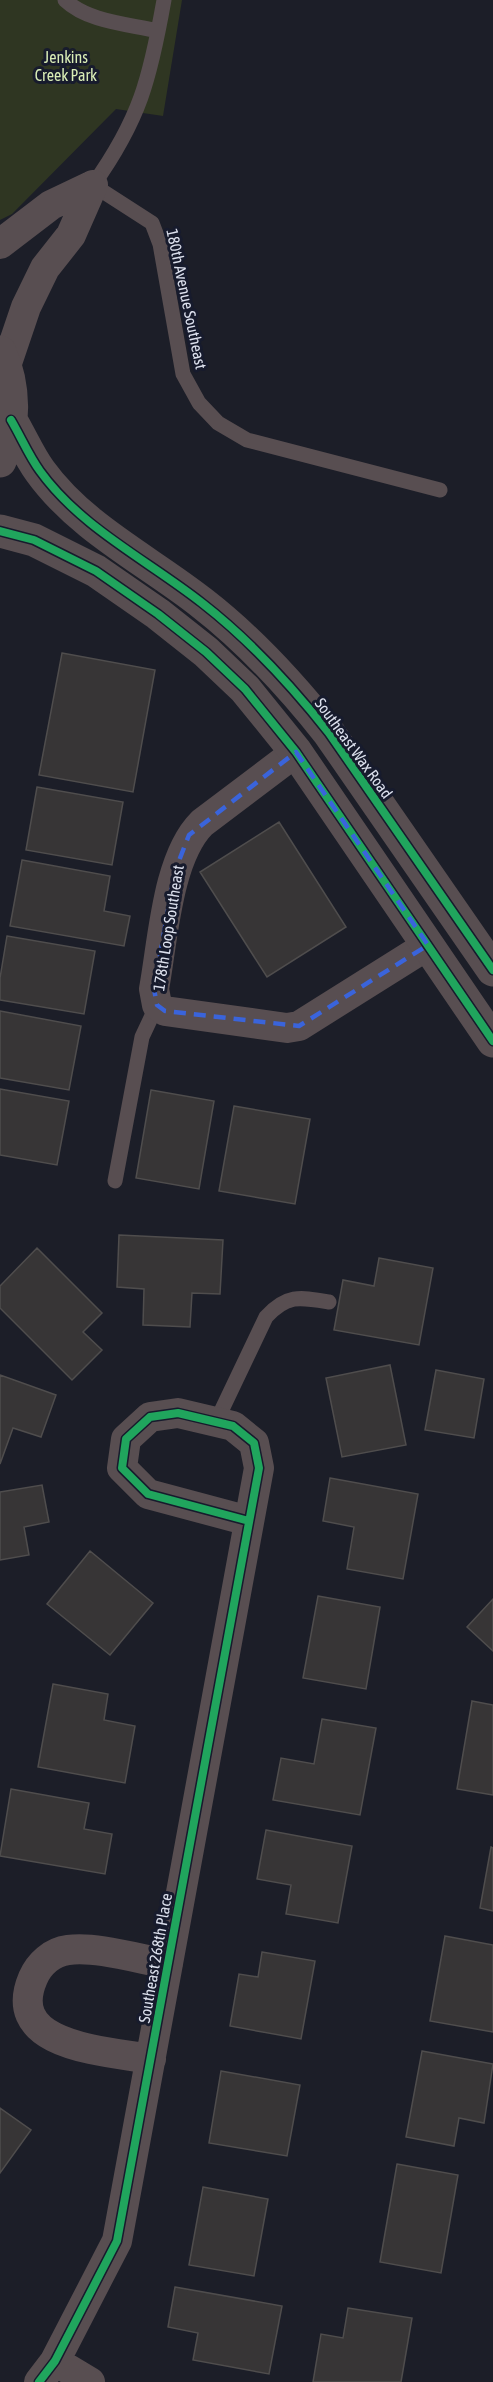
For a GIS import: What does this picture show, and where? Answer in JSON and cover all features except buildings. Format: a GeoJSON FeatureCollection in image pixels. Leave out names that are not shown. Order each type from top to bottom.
{"type":"FeatureCollection","features":[{"type":"Feature","properties":{"kind":"street"},"geometry":{"type":"LineString","coordinates":[[0,244],[51,205],[93,185]]}},
{"type":"Feature","properties":{"kind":"street"},"geometry":{"type":"LineString","coordinates":[[0,461],[11,420],[12,393],[3,359],[45,268],[71,235],[93,185]]}},
{"type":"Feature","properties":{"kind":"street","name":"Southeast Wax Road"},"geometry":{"type":"LineString","coordinates":[[11,420],[40,471],[58,493],[88,520],[235,629],[299,696],[329,733],[493,970]]}},
{"type":"Feature","properties":{"kind":"street"},"geometry":{"type":"LineString","coordinates":[[0,531],[34,540],[64,554],[158,614],[206,652],[245,689],[296,752],[493,1041]]}},
{"type":"Feature","properties":{"kind":"street","name":"178th Loop Southeast"},"geometry":{"type":"LineString","coordinates":[[296,752],[189,835],[175,871],[154,989],[157,1005],[165,1011],[287,1028],[299,1026],[428,945]]}},
{"type":"Feature","properties":{"kind":"street","name":"Southeast 268th Place"},"geometry":{"type":"LineString","coordinates":[[47,2371],[117,2241],[259,1468],[254,1443],[233,1426],[178,1413],[150,1418],[126,1439],[122,1468],[148,1494],[249,1521]]}},
{"type":"Feature","properties":{"kind":"street","name":"Southeast 268th Place"},"geometry":{"type":"LineString","coordinates":[[151,2059],[67,2044],[50,2037],[36,2024],[29,2007],[29,1988],[36,1971],[49,1957],[66,1950],[85,1950],[168,1964]]}},
{"type":"Feature","properties":{"kind":"street"},"geometry":{"type":"LineString","coordinates":[[47,2371],[90,2382]]}},
{"type":"Feature","properties":{"kind":"lane"},"geometry":{"type":"LineString","coordinates":[[65,0],[74,8],[94,16],[158,31]]}},
{"type":"Feature","properties":{"kind":"lane"},"geometry":{"type":"LineString","coordinates":[[93,185],[114,155],[136,116],[151,71],[164,0]]}},
{"type":"Feature","properties":{"kind":"lane","name":"180th Avenue Southeast"},"geometry":{"type":"LineString","coordinates":[[93,185],[152,224],[160,244],[183,374],[199,403],[218,423],[256,443],[440,490]]}},
{"type":"Feature","properties":{"kind":"lane"},"geometry":{"type":"LineString","coordinates":[[116,1180],[142,1037],[157,1005]]}},
{"type":"Feature","properties":{"kind":"lane"},"geometry":{"type":"LineString","coordinates":[[216,1422],[266,1317],[275,1307],[289,1299],[307,1298],[329,1302]]}},
{"type":"Feature","properties":{"kind":"highlighted area"},"geometry":{"type":"Polygon","coordinates":[[[296,752],[428,945],[299,1026],[165,1011],[157,1005],[154,989],[175,871],[189,835],[296,752]]]}},
{"type":"Feature","properties":{"kind":"green space","name":"Jenkins Creek Park"},"geometry":{"type":"Polygon","coordinates":[[[0,0],[182,0],[163,116],[116,109],[12,214],[0,220],[0,0]]]}},
{"type":"Feature","properties":{"kind":"cycle path"},"geometry":{"type":"LineString","coordinates":[[11,420],[40,471],[75,510],[116,543],[182,588],[220,618],[254,648],[300,698],[329,733],[493,970]]}},
{"type":"Feature","properties":{"kind":"cycle path"},"geometry":{"type":"LineString","coordinates":[[0,531],[34,540],[96,571],[158,614],[206,652],[245,689],[296,752],[493,1041]]}},
{"type":"Feature","properties":{"kind":"cycle path"},"geometry":{"type":"LineString","coordinates":[[39,2382],[55,2361],[117,2241],[259,1468],[254,1443],[233,1426],[178,1413],[150,1417],[126,1439],[122,1468],[148,1494],[249,1521]]}}]}
